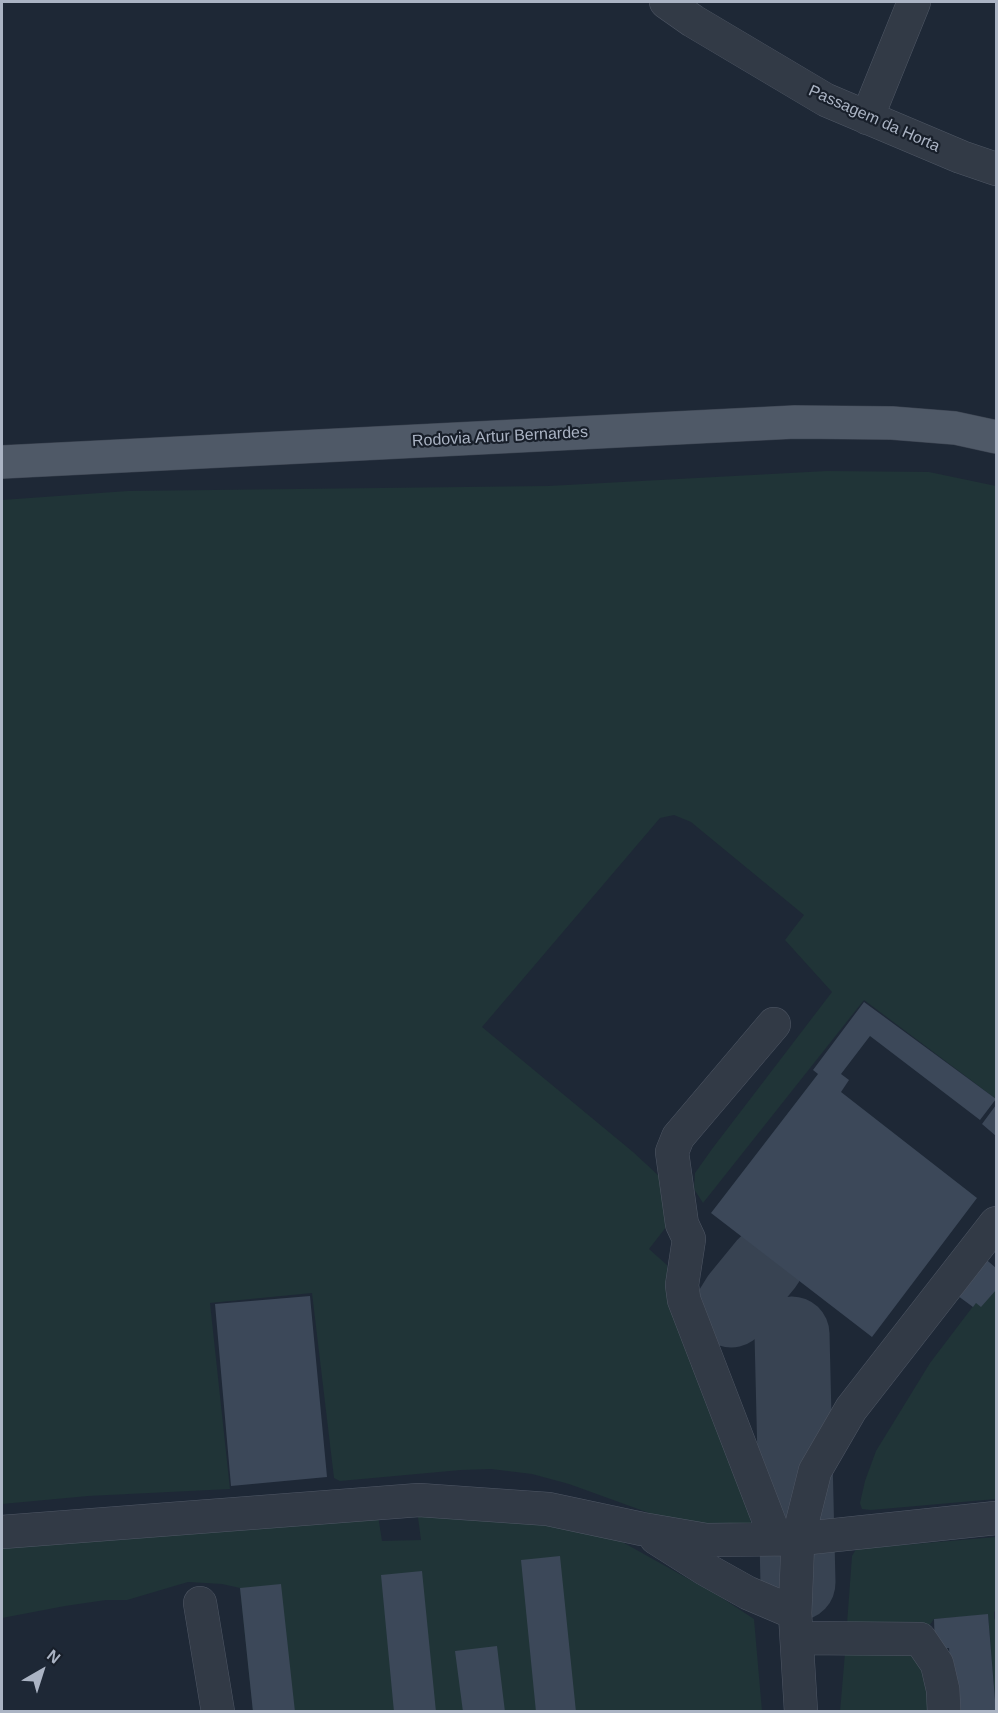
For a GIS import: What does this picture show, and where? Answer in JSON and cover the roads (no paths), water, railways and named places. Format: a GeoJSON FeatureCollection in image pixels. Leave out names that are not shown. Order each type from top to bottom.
{"type":"FeatureCollection","features":[{"type":"Feature","properties":{"kind":"main road","name":"Rodovia Artur Bernardes"},"geometry":{"type":"LineString","coordinates":[[2,462],[795,422],[844,421],[903,424],[955,428],[996,437]]}},
{"type":"Feature","properties":{"kind":"street","name":"Passagem da Horta"},"geometry":{"type":"LineString","coordinates":[[666,2],[693,21],[826,100],[961,157],[996,169]]}},
{"type":"Feature","properties":{"kind":"street"},"geometry":{"type":"LineString","coordinates":[[867,118],[914,2]]}},
{"type":"Feature","properties":{"kind":"street"},"geometry":{"type":"LineString","coordinates":[[774,1024],[678,1137],[672,1152],[682,1224],[689,1239],[682,1285],[684,1300],[787,1539],[796,1625],[801,1712]]}},
{"type":"Feature","properties":{"kind":"street"},"geometry":{"type":"LineString","coordinates":[[787,1539],[815,1471],[851,1409],[996,1223]]}},
{"type":"Feature","properties":{"kind":"street"},"geometry":{"type":"LineString","coordinates":[[2,1532],[419,1500],[548,1509],[706,1540],[787,1539],[996,1518]]}},
{"type":"Feature","properties":{"kind":"street"},"geometry":{"type":"LineString","coordinates":[[642,1529],[796,1625],[920,1639],[937,1664],[943,1690],[944,1712]]}},
{"type":"Feature","properties":{"kind":"street"},"geometry":{"type":"LineString","coordinates":[[200,1604],[218,1712]]}}]}
